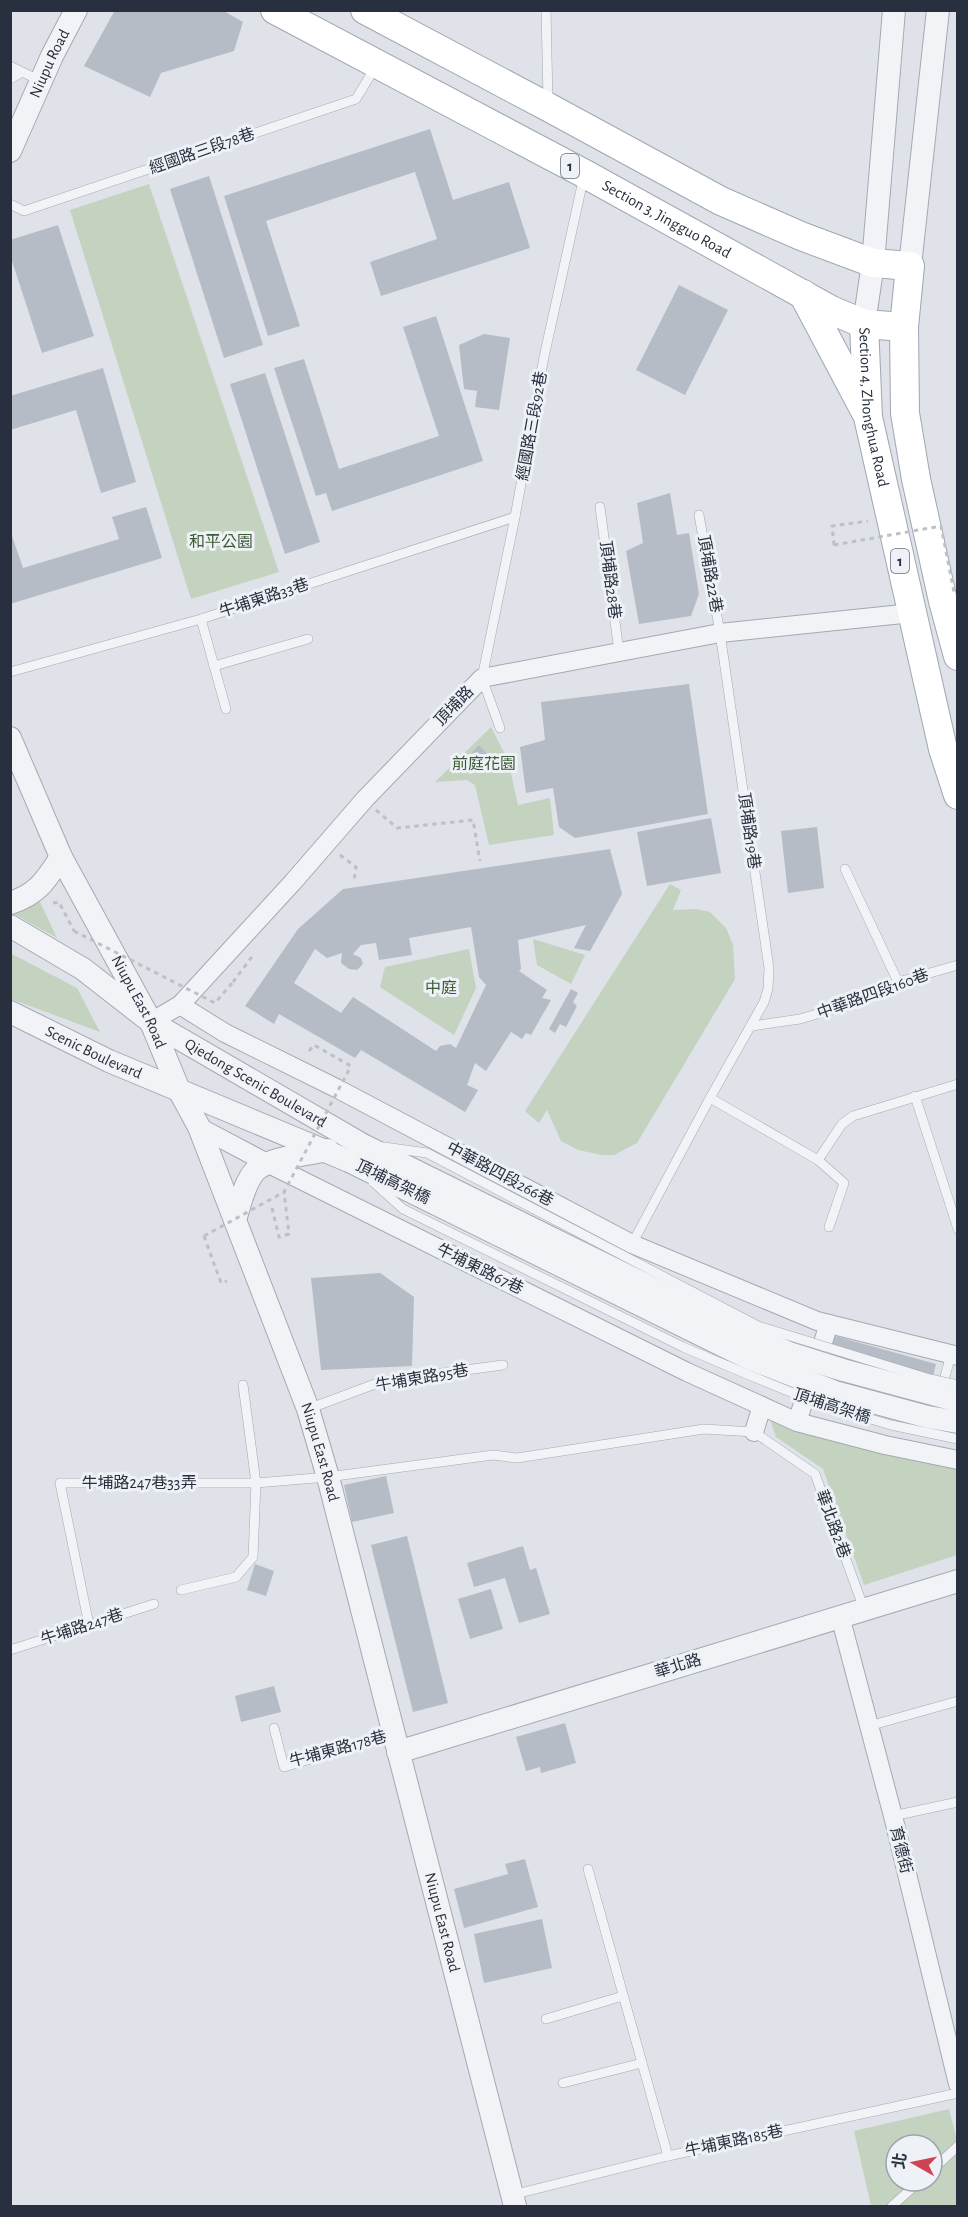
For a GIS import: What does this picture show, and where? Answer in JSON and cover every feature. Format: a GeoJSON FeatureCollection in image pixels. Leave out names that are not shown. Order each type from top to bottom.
{"type":"FeatureCollection","features":[{"type":"Feature","properties":{"kind":"main road","name":"Section 3, Jingguo Road"},"geometry":{"type":"LineString","coordinates":[[275,10],[585,174],[831,310],[864,324],[904,327]]}},
{"type":"Feature","properties":{"kind":"main road"},"geometry":{"type":"LineString","coordinates":[[365,10],[721,201],[801,236],[873,263],[910,266]]}},
{"type":"Feature","properties":{"kind":"main road","name":"Section 4, Zhonghua Road"},"geometry":{"type":"LineString","coordinates":[[910,266],[904,327],[904,413],[943,602],[957,656]]}},
{"type":"Feature","properties":{"kind":"main road"},"geometry":{"type":"LineString","coordinates":[[803,294],[868,417]]}},
{"type":"Feature","properties":{"kind":"main road","name":"Section 4, Zhonghua Road"},"geometry":{"type":"LineString","coordinates":[[864,324],[868,417],[943,749],[957,795]]}},
{"type":"Feature","properties":{"kind":"street","name":"Niupu Road"},"geometry":{"type":"LineString","coordinates":[[10,151],[32,77],[76,10]]}},
{"type":"Feature","properties":{"kind":"street","name":"Section 4, Zhonghua Road"},"geometry":{"type":"LineString","coordinates":[[864,324],[873,263],[894,10]]}},
{"type":"Feature","properties":{"kind":"street","name":"Section 4, Zhonghua Road"},"geometry":{"type":"LineString","coordinates":[[910,266],[938,10]]}},
{"type":"Feature","properties":{"kind":"street","name":"頂埔路"},"geometry":{"type":"LineString","coordinates":[[151,1022],[180,1005],[293,882],[365,799],[482,678],[720,633],[912,613]]}},
{"type":"Feature","properties":{"kind":"street","name":"Niupu East Road"},"geometry":{"type":"LineString","coordinates":[[10,738],[61,857],[151,1022],[179,1089],[200,1127],[308,1410],[328,1477],[513,2201]]}},
{"type":"Feature","properties":{"kind":"street"},"geometry":{"type":"LineString","coordinates":[[10,903],[26,898],[43,885],[61,857]]}},
{"type":"Feature","properties":{"kind":"street"},"geometry":{"type":"LineString","coordinates":[[10,926],[83,969],[151,1022]]}},
{"type":"Feature","properties":{"kind":"street","name":"中華路四段266巷"},"geometry":{"type":"LineString","coordinates":[[180,1005],[225,1033],[336,1088],[632,1244],[829,1324],[954,1355]]}},
{"type":"Feature","properties":{"kind":"street","name":"Scenic Boulevard"},"geometry":{"type":"LineString","coordinates":[[10,1012],[109,1061],[179,1089]]}},
{"type":"Feature","properties":{"kind":"street","name":"Qiedong Scenic Boulevard"},"geometry":{"type":"LineString","coordinates":[[151,1022],[355,1152]]}},
{"type":"Feature","properties":{"kind":"street","name":"Qiedong Scenic Boulevard"},"geometry":{"type":"LineString","coordinates":[[179,1089],[328,1150],[355,1152]]}},
{"type":"Feature","properties":{"kind":"street","name":"牛埔東路67巷"},"geometry":{"type":"LineString","coordinates":[[200,1127],[269,1164],[687,1372],[762,1406]]}},
{"type":"Feature","properties":{"kind":"street"},"geometry":{"type":"LineString","coordinates":[[235,1220],[247,1183],[256,1170],[269,1164],[328,1150]]}},
{"type":"Feature","properties":{"kind":"street","name":"頂埔高架橋"},"geometry":{"type":"LineString","coordinates":[[355,1152],[789,1353],[957,1401]]}},
{"type":"Feature","properties":{"kind":"street","name":"頂埔高架橋"},"geometry":{"type":"LineString","coordinates":[[355,1152],[746,1358],[835,1392],[928,1417],[957,1422]]}},
{"type":"Feature","properties":{"kind":"street"},"geometry":{"type":"LineString","coordinates":[[797,1422],[829,1324]]}},
{"type":"Feature","properties":{"kind":"street"},"geometry":{"type":"LineString","coordinates":[[754,1432],[762,1406],[797,1422],[957,1460]]}},
{"type":"Feature","properties":{"kind":"street","name":"華北路"},"geometry":{"type":"LineString","coordinates":[[396,1743],[957,1581]]}},
{"type":"Feature","properties":{"kind":"street","name":"育德街"},"geometry":{"type":"LineString","coordinates":[[840,1616],[893,1816],[957,2084]]}},
{"type":"Feature","properties":{"kind":"lane"},"geometry":{"type":"LineString","coordinates":[[546,10],[548,107]]}},
{"type":"Feature","properties":{"kind":"lane","name":"經國路三段78巷"},"geometry":{"type":"LineString","coordinates":[[10,204],[24,211],[356,99],[378,64]]}},
{"type":"Feature","properties":{"kind":"lane"},"geometry":{"type":"LineString","coordinates":[[10,66],[32,77]]}},
{"type":"Feature","properties":{"kind":"lane"},"geometry":{"type":"LineString","coordinates":[[10,79],[32,77]]}},
{"type":"Feature","properties":{"kind":"lane","name":"經國路三段92巷"},"geometry":{"type":"LineString","coordinates":[[482,678],[515,517],[544,357],[585,174]]}},
{"type":"Feature","properties":{"kind":"lane","name":"頂埔路28巷"},"geometry":{"type":"LineString","coordinates":[[600,507],[619,652]]}},
{"type":"Feature","properties":{"kind":"lane","name":"頂埔路22巷"},"geometry":{"type":"LineString","coordinates":[[699,515],[720,633]]}},
{"type":"Feature","properties":{"kind":"lane","name":"牛埔東路33巷"},"geometry":{"type":"LineString","coordinates":[[10,672],[201,619],[515,517]]}},
{"type":"Feature","properties":{"kind":"lane"},"geometry":{"type":"LineString","coordinates":[[201,619],[226,709]]}},
{"type":"Feature","properties":{"kind":"lane","name":"頂埔路19巷"},"geometry":{"type":"LineString","coordinates":[[632,1244],[710,1098],[752,1026],[768,989],[769,968],[720,633]]}},
{"type":"Feature","properties":{"kind":"lane"},"geometry":{"type":"LineString","coordinates":[[214,666],[308,639]]}},
{"type":"Feature","properties":{"kind":"lane"},"geometry":{"type":"LineString","coordinates":[[482,678],[500,728]]}},
{"type":"Feature","properties":{"kind":"lane"},"geometry":{"type":"LineString","coordinates":[[845,869],[898,982]]}},
{"type":"Feature","properties":{"kind":"lane","name":"中華路四段160巷"},"geometry":{"type":"LineString","coordinates":[[752,1026],[800,1019],[850,1004],[898,982],[957,965]]}},
{"type":"Feature","properties":{"kind":"lane"},"geometry":{"type":"LineString","coordinates":[[818,1160],[842,1124],[853,1116],[957,1084]]}},
{"type":"Feature","properties":{"kind":"lane"},"geometry":{"type":"LineString","coordinates":[[915,1096],[957,1229]]}},
{"type":"Feature","properties":{"kind":"lane"},"geometry":{"type":"LineString","coordinates":[[710,1098],[818,1160],[844,1183],[829,1227]]}},
{"type":"Feature","properties":{"kind":"lane","name":"頂埔高架橋"},"geometry":{"type":"LineString","coordinates":[[355,1152],[427,1153],[758,1326],[930,1379],[957,1385]]}},
{"type":"Feature","properties":{"kind":"lane","name":"頂埔高架橋"},"geometry":{"type":"LineString","coordinates":[[355,1152],[403,1209],[683,1347],[820,1404],[891,1425],[957,1439]]}},
{"type":"Feature","properties":{"kind":"lane"},"geometry":{"type":"LineString","coordinates":[[924,1453],[954,1355]]}},
{"type":"Feature","properties":{"kind":"lane","name":"牛埔東路95巷"},"geometry":{"type":"LineString","coordinates":[[308,1410],[383,1381],[503,1365]]}},
{"type":"Feature","properties":{"kind":"lane"},"geometry":{"type":"LineString","coordinates":[[181,1590],[236,1577],[253,1557],[256,1483],[243,1385]]}},
{"type":"Feature","properties":{"kind":"lane"},"geometry":{"type":"LineString","coordinates":[[256,1483],[328,1477],[493,1455],[517,1458],[704,1429],[754,1432]]}},
{"type":"Feature","properties":{"kind":"lane","name":"華北路2巷"},"geometry":{"type":"LineString","coordinates":[[754,1432],[815,1474],[864,1609]]}},
{"type":"Feature","properties":{"kind":"lane","name":"牛埔路247巷33弄"},"geometry":{"type":"LineString","coordinates":[[89,1625],[60,1483],[256,1483]]}},
{"type":"Feature","properties":{"kind":"lane","name":"牛埔路247巷"},"geometry":{"type":"LineString","coordinates":[[10,1650],[154,1604]]}},
{"type":"Feature","properties":{"kind":"lane"},"geometry":{"type":"LineString","coordinates":[[869,1726],[957,1701]]}},
{"type":"Feature","properties":{"kind":"lane","name":"牛埔東路178巷"},"geometry":{"type":"LineString","coordinates":[[274,1728],[284,1767],[396,1743]]}},
{"type":"Feature","properties":{"kind":"lane"},"geometry":{"type":"LineString","coordinates":[[893,1816],[957,1802]]}},
{"type":"Feature","properties":{"kind":"lane"},"geometry":{"type":"LineString","coordinates":[[588,1869],[668,2156]]}},
{"type":"Feature","properties":{"kind":"lane"},"geometry":{"type":"LineString","coordinates":[[546,2019],[623,1996]]}},
{"type":"Feature","properties":{"kind":"lane"},"geometry":{"type":"LineString","coordinates":[[563,2083],[642,2063]]}},
{"type":"Feature","properties":{"kind":"lane","name":"牛埔東路185巷"},"geometry":{"type":"LineString","coordinates":[[513,2201],[668,2156],[957,2093]]}},
{"type":"Feature","properties":{"kind":"lane"},"geometry":{"type":"LineString","coordinates":[[944,2158],[957,2146]]}},
{"type":"Feature","properties":{"kind":"lane"},"geometry":{"type":"LineString","coordinates":[[892,2206],[907,2193]]}},
{"type":"Feature","properties":{"kind":"path"},"geometry":{"type":"LineString","coordinates":[[871,520],[832,526],[834,545],[941,526],[954,592],[957,591]]}},
{"type":"Feature","properties":{"kind":"path"},"geometry":{"type":"LineString","coordinates":[[873,532],[877,555],[898,551]]}},
{"type":"Feature","properties":{"kind":"path"},"geometry":{"type":"LineString","coordinates":[[365,799],[397,828],[472,820],[480,861]]}},
{"type":"Feature","properties":{"kind":"path"},"geometry":{"type":"LineString","coordinates":[[326,844],[356,867],[354,881]]}},
{"type":"Feature","properties":{"kind":"path"},"geometry":{"type":"LineString","coordinates":[[53,903],[59,902],[74,931],[215,1003],[259,947]]}},
{"type":"Feature","properties":{"kind":"path"},"geometry":{"type":"LineString","coordinates":[[227,1281],[221,1283],[204,1236],[284,1192],[351,1066],[314,1045],[309,1051]]}},
{"type":"Feature","properties":{"kind":"path"},"geometry":{"type":"LineString","coordinates":[[272,1208],[279,1237],[290,1234],[284,1192]]}},
{"type":"Feature","properties":{"kind":"green space","name":"和平公園"},"geometry":{"type":"Polygon","coordinates":[[[149,184],[279,572],[191,599],[70,210],[149,184]]]}},
{"type":"Feature","properties":{"kind":"green space","name":"前庭花園"},"geometry":{"type":"Polygon","coordinates":[[[491,727],[508,760],[518,805],[550,798],[554,835],[489,845],[475,785],[467,780],[435,782],[491,727]]]}},
{"type":"Feature","properties":{"kind":"green space"},"geometry":{"type":"Polygon","coordinates":[[[670,884],[681,890],[673,910],[696,909],[710,912],[726,928],[733,945],[735,979],[637,1143],[614,1155],[578,1150],[561,1141],[547,1110],[539,1123],[525,1111],[670,884]]]}},
{"type":"Feature","properties":{"kind":"green space"},"geometry":{"type":"Polygon","coordinates":[[[40,902],[57,938],[14,914],[40,902]]]}},
{"type":"Feature","properties":{"kind":"green space"},"geometry":{"type":"Polygon","coordinates":[[[533,939],[585,955],[571,984],[537,965],[533,939]]]}},
{"type":"Feature","properties":{"kind":"green space","name":"中庭"},"geometry":{"type":"Polygon","coordinates":[[[469,949],[476,988],[454,1035],[380,987],[385,967],[469,949]]]}},
{"type":"Feature","properties":{"kind":"green space"},"geometry":{"type":"Polygon","coordinates":[[[10,953],[77,988],[100,1032],[11,999],[10,953]]]}},
{"type":"Feature","properties":{"kind":"green space"},"geometry":{"type":"Polygon","coordinates":[[[770,1419],[923,1462],[957,1469],[957,1555],[864,1585],[823,1469],[776,1437],[770,1419]]]}},
{"type":"Feature","properties":{"kind":"green space"},"geometry":{"type":"Polygon","coordinates":[[[949,2109],[957,2140],[957,2206],[871,2206],[854,2131],[949,2109]]]}},
{"type":"Feature","properties":{"kind":"building"},"geometry":{"type":"Polygon","coordinates":[[[115,10],[222,10],[243,22],[234,51],[161,73],[150,97],[84,66],[115,10]]]}},
{"type":"Feature","properties":{"kind":"building"},"geometry":{"type":"Polygon","coordinates":[[[430,129],[453,200],[509,182],[530,248],[381,296],[370,262],[437,239],[415,172],[266,221],[300,326],[268,336],[224,196],[430,129]]]}},
{"type":"Feature","properties":{"kind":"building"},"geometry":{"type":"Polygon","coordinates":[[[209,176],[263,345],[224,358],[170,189],[209,176]]]}},
{"type":"Feature","properties":{"kind":"building"},"geometry":{"type":"Polygon","coordinates":[[[58,225],[94,336],[42,353],[10,255],[10,240],[58,225]]]}},
{"type":"Feature","properties":{"kind":"building"},"geometry":{"type":"Polygon","coordinates":[[[679,285],[728,310],[685,395],[636,370],[679,285]]]}},
{"type":"Feature","properties":{"kind":"building"},"geometry":{"type":"Polygon","coordinates":[[[436,316],[483,461],[332,511],[326,493],[316,496],[274,368],[304,359],[339,469],[439,436],[403,327],[436,316]]]}},
{"type":"Feature","properties":{"kind":"building"},"geometry":{"type":"Polygon","coordinates":[[[484,334],[510,338],[499,410],[475,407],[477,391],[464,389],[459,345],[484,334]]]}},
{"type":"Feature","properties":{"kind":"building"},"geometry":{"type":"Polygon","coordinates":[[[103,368],[136,482],[101,493],[76,410],[10,430],[10,396],[103,368]]]}},
{"type":"Feature","properties":{"kind":"building"},"geometry":{"type":"Polygon","coordinates":[[[265,373],[320,542],[285,554],[230,384],[265,373]]]}},
{"type":"Feature","properties":{"kind":"building"},"geometry":{"type":"Polygon","coordinates":[[[670,493],[677,535],[689,533],[699,594],[691,616],[639,624],[626,551],[643,543],[637,503],[670,493]]]}},
{"type":"Feature","properties":{"kind":"building"},"geometry":{"type":"Polygon","coordinates":[[[146,507],[162,558],[10,604],[10,530],[23,568],[119,539],[112,517],[146,507]]]}},
{"type":"Feature","properties":{"kind":"building"},"geometry":{"type":"Polygon","coordinates":[[[689,684],[708,814],[575,838],[559,827],[553,788],[526,793],[520,747],[545,740],[541,702],[689,684]]]}},
{"type":"Feature","properties":{"kind":"building"},"geometry":{"type":"Polygon","coordinates":[[[479,745],[487,754],[479,760],[472,752],[479,745]]]}},
{"type":"Feature","properties":{"kind":"building"},"geometry":{"type":"Polygon","coordinates":[[[711,818],[721,873],[647,886],[637,832],[711,818]]]}},
{"type":"Feature","properties":{"kind":"building"},"geometry":{"type":"Polygon","coordinates":[[[817,827],[824,888],[788,893],[781,831],[817,827]]]}},
{"type":"Feature","properties":{"kind":"building"},"geometry":{"type":"Polygon","coordinates":[[[610,849],[622,894],[590,951],[574,948],[586,925],[518,940],[521,969],[519,971],[547,990],[542,998],[551,1000],[531,1035],[526,1033],[522,1039],[511,1032],[486,1071],[475,1063],[467,1085],[478,1090],[465,1112],[361,1050],[355,1058],[279,1014],[274,1024],[245,1006],[298,929],[343,889],[610,849]],[[471,927],[409,938],[412,955],[379,960],[376,943],[361,945],[353,954],[361,958],[363,964],[357,970],[349,969],[341,963],[342,953],[327,958],[315,949],[294,983],[341,1013],[353,997],[436,1051],[440,1046],[450,1044],[456,1048],[486,985],[479,977],[471,927]]]}},
{"type":"Feature","properties":{"kind":"building"},"geometry":{"type":"Polygon","coordinates":[[[571,989],[578,993],[573,1002],[577,1006],[566,1027],[560,1024],[555,1033],[549,1029],[571,989]]]}},
{"type":"Feature","properties":{"kind":"building"},"geometry":{"type":"Polygon","coordinates":[[[380,1273],[414,1297],[412,1366],[321,1370],[311,1278],[380,1273]]]}},
{"type":"Feature","properties":{"kind":"building"},"geometry":{"type":"Polygon","coordinates":[[[835,1336],[936,1364],[927,1401],[823,1373],[835,1336]]]}},
{"type":"Feature","properties":{"kind":"building"},"geometry":{"type":"Polygon","coordinates":[[[386,1476],[394,1513],[352,1522],[344,1485],[386,1476]]]}},
{"type":"Feature","properties":{"kind":"building"},"geometry":{"type":"Polygon","coordinates":[[[407,1536],[448,1703],[413,1712],[371,1545],[407,1536]]]}},
{"type":"Feature","properties":{"kind":"building"},"geometry":{"type":"Polygon","coordinates":[[[523,1546],[530,1570],[536,1568],[550,1614],[519,1623],[505,1578],[474,1587],[467,1563],[523,1546]]]}},
{"type":"Feature","properties":{"kind":"building"},"geometry":{"type":"Polygon","coordinates":[[[255,1564],[274,1571],[266,1596],[247,1590],[255,1564]]]}},
{"type":"Feature","properties":{"kind":"building"},"geometry":{"type":"Polygon","coordinates":[[[491,1589],[503,1629],[470,1639],[458,1599],[491,1589]]]}},
{"type":"Feature","properties":{"kind":"building"},"geometry":{"type":"Polygon","coordinates":[[[274,1686],[281,1712],[241,1722],[235,1696],[274,1686]]]}},
{"type":"Feature","properties":{"kind":"building"},"geometry":{"type":"Polygon","coordinates":[[[565,1723],[576,1763],[541,1773],[540,1767],[526,1771],[516,1737],[565,1723]]]}},
{"type":"Feature","properties":{"kind":"building"},"geometry":{"type":"Polygon","coordinates":[[[525,1859],[538,1907],[464,1928],[454,1889],[508,1874],[505,1864],[525,1859]]]}},
{"type":"Feature","properties":{"kind":"building"},"geometry":{"type":"Polygon","coordinates":[[[542,1919],[552,1968],[484,1983],[474,1934],[542,1919]]]}}]}
